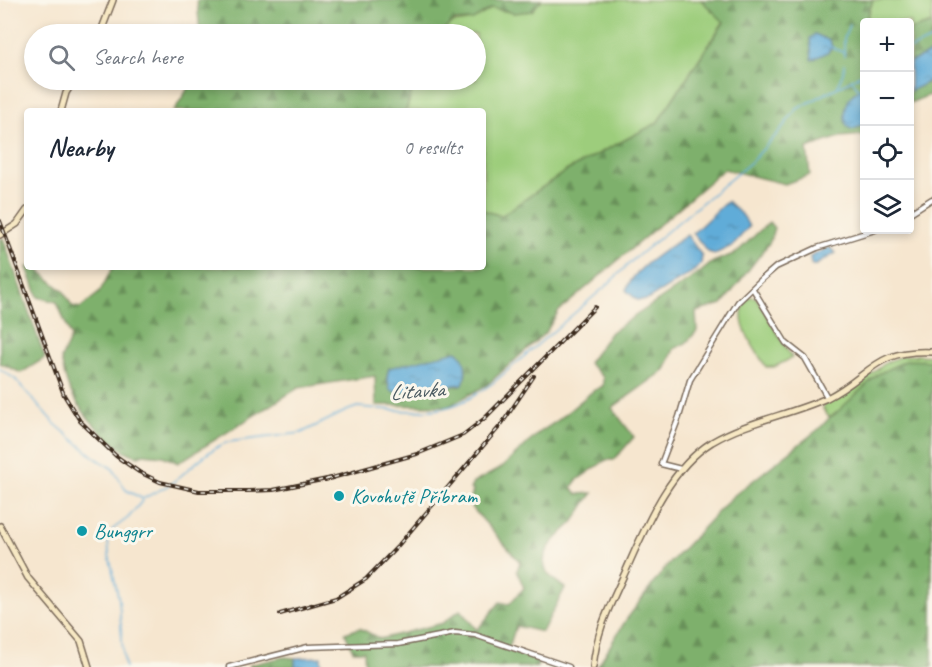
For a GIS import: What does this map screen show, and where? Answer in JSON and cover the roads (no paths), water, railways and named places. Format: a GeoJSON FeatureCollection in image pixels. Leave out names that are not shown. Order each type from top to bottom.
{"type":"FeatureCollection","features":[{"type":"Feature","properties":{"kind":"street"},"geometry":{"type":"LineString","coordinates":[[104,24],[113,0]]}},
{"type":"Feature","properties":{"kind":"street"},"geometry":{"type":"LineString","coordinates":[[62,108],[68,90]]}},
{"type":"Feature","properties":{"kind":"street"},"geometry":{"type":"LineString","coordinates":[[914,210],[932,199]]}},
{"type":"Feature","properties":{"kind":"street"},"geometry":{"type":"LineString","coordinates":[[0,235],[17,224],[24,214]]}},
{"type":"Feature","properties":{"kind":"street"},"geometry":{"type":"LineString","coordinates":[[682,469],[662,464],[690,380],[731,311],[777,267],[817,248],[862,234]]}},
{"type":"Feature","properties":{"kind":"street"},"geometry":{"type":"LineString","coordinates":[[753,289],[786,343],[805,358],[827,397]]}},
{"type":"Feature","properties":{"kind":"street"},"geometry":{"type":"LineString","coordinates":[[592,667],[606,609],[647,523],[682,469],[698,452],[725,435],[827,397],[870,367],[893,355],[902,352],[932,352]]}},
{"type":"Feature","properties":{"kind":"street"},"geometry":{"type":"LineString","coordinates":[[0,526],[28,578],[81,641],[89,667]]}},
{"type":"Feature","properties":{"kind":"street"},"geometry":{"type":"LineString","coordinates":[[229,667],[308,647],[398,644],[462,633],[568,667]]}},
{"type":"Feature","properties":{"kind":"water"},"geometry":{"type":"Polygon","coordinates":[[[815,34],[830,41],[832,47],[828,52],[812,60],[810,38],[815,34]]]}},
{"type":"Feature","properties":{"kind":"water"},"geometry":{"type":"Polygon","coordinates":[[[932,52],[932,80],[914,89],[914,72],[914,60],[932,52]]]}},
{"type":"Feature","properties":{"kind":"water"},"geometry":{"type":"Polygon","coordinates":[[[860,90],[860,126],[851,129],[845,121],[846,107],[848,100],[860,90]]]}},
{"type":"Feature","properties":{"kind":"water"},"geometry":{"type":"Polygon","coordinates":[[[727,201],[744,217],[749,227],[732,246],[715,254],[708,252],[693,233],[727,201]]]}},
{"type":"Feature","properties":{"kind":"water"},"geometry":{"type":"Polygon","coordinates":[[[687,235],[702,256],[701,264],[694,271],[647,300],[637,300],[626,290],[644,266],[687,235]]]}},
{"type":"Feature","properties":{"kind":"water"},"geometry":{"type":"Polygon","coordinates":[[[829,247],[836,253],[814,266],[811,264],[810,257],[829,247]]]}},
{"type":"Feature","properties":{"kind":"water"},"geometry":{"type":"Polygon","coordinates":[[[457,351],[463,358],[465,366],[463,384],[398,393],[390,390],[387,376],[389,368],[457,351]]]}},
{"type":"Feature","properties":{"kind":"water"},"geometry":{"type":"Polygon","coordinates":[[[321,657],[322,667],[295,667],[295,658],[321,657]]]}},
{"type":"Feature","properties":{"kind":"waterway"},"geometry":{"type":"LineString","coordinates":[[844,56],[844,39],[849,25]]}},
{"type":"Feature","properties":{"kind":"waterway","name":"Litavka"},"geometry":{"type":"LineString","coordinates":[[914,47],[932,39]]}},
{"type":"Feature","properties":{"kind":"waterway"},"geometry":{"type":"LineString","coordinates":[[832,47],[844,53]]}},
{"type":"Feature","properties":{"kind":"waterway"},"geometry":{"type":"LineString","coordinates":[[838,86],[844,64]]}},
{"type":"Feature","properties":{"kind":"waterway","name":"Litavka"},"geometry":{"type":"LineString","coordinates":[[0,369],[15,379],[55,424],[94,457],[113,469],[126,490],[143,499],[169,484],[220,445],[228,442],[301,433],[357,407],[417,411],[452,406],[493,383],[606,286],[635,258],[751,162],[797,109],[860,75]]}},
{"type":"Feature","properties":{"kind":"waterway"},"geometry":{"type":"LineString","coordinates":[[853,81],[859,90]]}},
{"type":"Feature","properties":{"kind":"waterway"},"geometry":{"type":"LineString","coordinates":[[125,667],[119,600],[109,555],[108,539],[113,529],[128,518],[142,501]]}},
{"type":"Feature","properties":{"kind":"railway"},"geometry":{"type":"LineString","coordinates":[[0,221],[64,395],[80,421],[116,456],[139,472],[160,482],[199,491],[273,490],[332,478]]}},
{"type":"Feature","properties":{"kind":"railway"},"geometry":{"type":"LineString","coordinates":[[325,480],[417,454],[463,435],[485,418],[595,307]]}},
{"type":"Feature","properties":{"kind":"railway"},"geometry":{"type":"LineString","coordinates":[[280,614],[336,598],[366,579],[396,548],[501,425],[534,376]]}},
{"type":"Feature","properties":{"kind":"place","name":"Kovohutě Příbram"},"geometry":{"type":"Point","coordinates":[339,496]}},
{"type":"Feature","properties":{"kind":"place","name":"Bunggrr"},"geometry":{"type":"Point","coordinates":[82,531]}}]}
